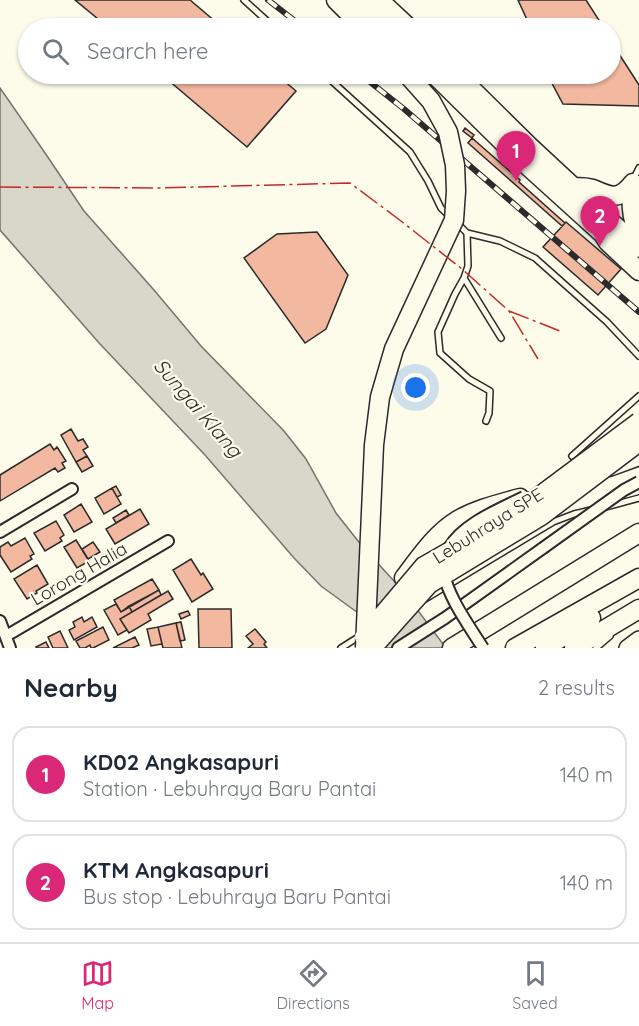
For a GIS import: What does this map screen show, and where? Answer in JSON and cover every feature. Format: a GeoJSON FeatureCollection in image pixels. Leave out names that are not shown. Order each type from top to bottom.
{"type":"FeatureCollection","features":[{"type":"Feature","properties":{"kind":"highway"},"geometry":{"type":"LineString","coordinates":[[336,0],[354,18]]}},
{"type":"Feature","properties":{"kind":"highway"},"geometry":{"type":"LineString","coordinates":[[358,0],[377,18]]}},
{"type":"Feature","properties":{"kind":"highway"},"geometry":{"type":"LineString","coordinates":[[379,0],[398,18]]}},
{"type":"Feature","properties":{"kind":"highway"},"geometry":{"type":"LineString","coordinates":[[365,648],[374,445],[380,397],[394,349],[454,220],[455,165],[448,132],[431,101],[416,84]]}},
{"type":"Feature","properties":{"kind":"highway"},"geometry":{"type":"LineString","coordinates":[[444,84],[639,271]]}},
{"type":"Feature","properties":{"kind":"highway"},"geometry":{"type":"LineString","coordinates":[[466,84],[639,248]]}},
{"type":"Feature","properties":{"kind":"highway"},"geometry":{"type":"LineString","coordinates":[[573,187],[590,188],[605,195],[615,196],[624,193],[636,175]]}},
{"type":"Feature","properties":{"kind":"highway"},"geometry":{"type":"LineString","coordinates":[[636,175],[631,198],[632,212],[639,233]]}},
{"type":"Feature","properties":{"kind":"highway","name":"Lebuhraya SPE"},"geometry":{"type":"LineString","coordinates":[[347,647],[424,566],[517,513],[639,422]]}},
{"type":"Feature","properties":{"kind":"highway","name":"Lebuhraya SPE"},"geometry":{"type":"LineString","coordinates":[[372,648],[429,584],[541,516],[639,442]]}},
{"type":"Feature","properties":{"kind":"highway"},"geometry":{"type":"LineString","coordinates":[[384,648],[386,613],[401,582],[440,534],[459,520],[487,507],[524,497],[639,456]]}},
{"type":"Feature","properties":{"kind":"highway"},"geometry":{"type":"LineString","coordinates":[[457,645],[639,533]]}},
{"type":"Feature","properties":{"kind":"highway"},"geometry":{"type":"LineString","coordinates":[[514,648],[639,579]]}},
{"type":"Feature","properties":{"kind":"highway"},"geometry":{"type":"LineString","coordinates":[[545,648],[599,613],[639,579]]}},
{"type":"Feature","properties":{"kind":"highway"},"geometry":{"type":"LineString","coordinates":[[574,648],[639,610]]}},
{"type":"Feature","properties":{"kind":"street"},"geometry":{"type":"LineString","coordinates":[[398,648],[445,618],[624,490],[639,482]]}},
{"type":"Feature","properties":{"kind":"street"},"geometry":{"type":"LineString","coordinates":[[0,532],[72,489]]}},
{"type":"Feature","properties":{"kind":"street"},"geometry":{"type":"LineString","coordinates":[[483,648],[451,595],[446,582],[444,559],[450,545],[458,536],[483,518],[524,497]]}},
{"type":"Feature","properties":{"kind":"street","name":"Lorong Halia"},"geometry":{"type":"LineString","coordinates":[[6,636],[168,541]]}},
{"type":"Feature","properties":{"kind":"street"},"geometry":{"type":"LineString","coordinates":[[0,621],[10,648]]}},
{"type":"Feature","properties":{"kind":"street"},"geometry":{"type":"LineString","coordinates":[[627,648],[639,639]]}},
{"type":"Feature","properties":{"kind":"lane"},"geometry":{"type":"LineString","coordinates":[[244,0],[264,18]]}},
{"type":"Feature","properties":{"kind":"lane"},"geometry":{"type":"LineString","coordinates":[[335,84],[410,152],[441,208],[467,232],[500,241],[535,258],[607,322],[639,357]]}},
{"type":"Feature","properties":{"kind":"lane"},"geometry":{"type":"LineString","coordinates":[[467,232],[468,266],[438,332],[440,353],[469,379],[490,391],[489,413],[486,422]]}},
{"type":"Feature","properties":{"kind":"lane"},"geometry":{"type":"LineString","coordinates":[[464,278],[501,338]]}},
{"type":"Feature","properties":{"kind":"lane"},"geometry":{"type":"LineString","coordinates":[[572,456],[639,396]]}},
{"type":"Feature","properties":{"kind":"lane"},"geometry":{"type":"LineString","coordinates":[[347,647],[554,522],[574,514],[639,498]]}},
{"type":"Feature","properties":{"kind":"lane"},"geometry":{"type":"LineString","coordinates":[[620,627],[639,610]]}},
{"type":"Feature","properties":{"kind":"lane"},"geometry":{"type":"LineString","coordinates":[[596,648],[612,634]]}},
{"type":"Feature","properties":{"kind":"water","name":"Sungai Klang"},"geometry":{"type":"Polygon","coordinates":[[[0,88],[84,211],[201,346],[284,431],[306,459],[336,513],[362,546],[404,592],[446,648],[386,648],[358,613],[321,586],[294,558],[205,455],[100,344],[0,230],[0,88]]]}},
{"type":"Feature","properties":{"kind":"building"},"geometry":{"type":"Polygon","coordinates":[[[75,0],[190,0],[211,18],[97,18],[75,0]]]}},
{"type":"Feature","properties":{"kind":"building"},"geometry":{"type":"Polygon","coordinates":[[[518,0],[586,0],[598,18],[526,18],[518,0]]]}},
{"type":"Feature","properties":{"kind":"building"},"geometry":{"type":"Polygon","coordinates":[[[621,57],[639,85],[639,106],[563,104],[552,84],[621,84],[621,57]]]}},
{"type":"Feature","properties":{"kind":"building"},"geometry":{"type":"Polygon","coordinates":[[[173,84],[288,84],[296,91],[247,147],[173,84]]]}},
{"type":"Feature","properties":{"kind":"building"},"geometry":{"type":"Polygon","coordinates":[[[465,128],[474,135],[472,138],[463,131],[465,128]]]}},
{"type":"Feature","properties":{"kind":"building"},"geometry":{"type":"Polygon","coordinates":[[[472,138],[565,223],[562,226],[468,143],[472,138]]]}},
{"type":"Feature","properties":{"kind":"building"},"geometry":{"type":"Polygon","coordinates":[[[566,222],[621,269],[598,295],[543,247],[566,222]]]}},
{"type":"Feature","properties":{"kind":"building"},"geometry":{"type":"Polygon","coordinates":[[[317,232],[348,275],[326,329],[305,343],[244,258],[277,234],[317,232]]]}},
{"type":"Feature","properties":{"kind":"building"},"geometry":{"type":"Polygon","coordinates":[[[71,429],[78,441],[83,439],[88,447],[83,450],[87,456],[76,462],[61,435],[71,429]]]}},
{"type":"Feature","properties":{"kind":"building"},"geometry":{"type":"Polygon","coordinates":[[[50,444],[54,450],[57,447],[66,461],[62,463],[65,468],[58,472],[55,468],[0,501],[0,475],[50,444]]]}},
{"type":"Feature","properties":{"kind":"building"},"geometry":{"type":"Polygon","coordinates":[[[87,456],[93,466],[82,472],[76,462],[87,456]]]}},
{"type":"Feature","properties":{"kind":"building"},"geometry":{"type":"Polygon","coordinates":[[[116,486],[121,495],[117,497],[112,488],[116,486]]]}},
{"type":"Feature","properties":{"kind":"building"},"geometry":{"type":"Polygon","coordinates":[[[112,488],[121,504],[104,514],[95,498],[112,488]]]}},
{"type":"Feature","properties":{"kind":"building"},"geometry":{"type":"Polygon","coordinates":[[[81,504],[92,522],[74,532],[64,515],[81,504]]]}},
{"type":"Feature","properties":{"kind":"building"},"geometry":{"type":"Polygon","coordinates":[[[140,509],[149,524],[115,544],[106,529],[140,509]]]}},
{"type":"Feature","properties":{"kind":"building"},"geometry":{"type":"Polygon","coordinates":[[[126,510],[129,515],[116,523],[113,518],[126,510]]]}},
{"type":"Feature","properties":{"kind":"building"},"geometry":{"type":"Polygon","coordinates":[[[56,521],[64,535],[60,538],[62,541],[45,551],[34,533],[56,521]]]}},
{"type":"Feature","properties":{"kind":"building"},"geometry":{"type":"Polygon","coordinates":[[[25,538],[34,554],[30,556],[32,559],[11,572],[0,555],[0,547],[8,542],[11,546],[25,538]]]}},
{"type":"Feature","properties":{"kind":"building"},"geometry":{"type":"Polygon","coordinates":[[[76,540],[89,561],[77,568],[64,547],[76,540]]]}},
{"type":"Feature","properties":{"kind":"building"},"geometry":{"type":"Polygon","coordinates":[[[93,542],[100,552],[88,559],[82,549],[93,542]]]}},
{"type":"Feature","properties":{"kind":"building"},"geometry":{"type":"Polygon","coordinates":[[[191,559],[213,589],[192,602],[173,570],[191,559]]]}},
{"type":"Feature","properties":{"kind":"building"},"geometry":{"type":"Polygon","coordinates":[[[37,565],[48,584],[27,599],[14,579],[37,565]]]}},
{"type":"Feature","properties":{"kind":"building"},"geometry":{"type":"Polygon","coordinates":[[[152,579],[159,590],[121,612],[114,600],[152,579]]]}},
{"type":"Feature","properties":{"kind":"building"},"geometry":{"type":"Polygon","coordinates":[[[159,590],[161,595],[132,612],[129,606],[159,590]]]}},
{"type":"Feature","properties":{"kind":"building"},"geometry":{"type":"Polygon","coordinates":[[[168,591],[173,599],[148,614],[151,620],[129,633],[120,619],[168,591]]]}},
{"type":"Feature","properties":{"kind":"building"},"geometry":{"type":"Polygon","coordinates":[[[116,604],[121,612],[129,606],[132,612],[120,619],[127,630],[118,635],[104,610],[116,604]]]}},
{"type":"Feature","properties":{"kind":"building"},"geometry":{"type":"Polygon","coordinates":[[[198,609],[231,609],[232,648],[199,648],[198,609]]]}},
{"type":"Feature","properties":{"kind":"building"},"geometry":{"type":"Polygon","coordinates":[[[188,611],[190,615],[181,619],[179,614],[188,611]]]}},
{"type":"Feature","properties":{"kind":"building"},"geometry":{"type":"Polygon","coordinates":[[[82,617],[84,622],[92,617],[97,627],[74,640],[69,630],[75,627],[73,622],[82,617]]]}},
{"type":"Feature","properties":{"kind":"building"},"geometry":{"type":"Polygon","coordinates":[[[181,622],[185,640],[180,641],[176,623],[181,622]]]}},
{"type":"Feature","properties":{"kind":"building"},"geometry":{"type":"Polygon","coordinates":[[[176,623],[182,648],[163,648],[158,627],[176,623]]]}},
{"type":"Feature","properties":{"kind":"building"},"geometry":{"type":"Polygon","coordinates":[[[103,627],[109,640],[93,648],[90,645],[80,648],[76,641],[103,627]]]}},
{"type":"Feature","properties":{"kind":"building"},"geometry":{"type":"Polygon","coordinates":[[[158,627],[162,644],[151,646],[147,629],[158,627]]]}},
{"type":"Feature","properties":{"kind":"building"},"geometry":{"type":"Polygon","coordinates":[[[255,629],[266,642],[264,644],[267,648],[248,648],[253,644],[246,636],[255,629]]]}},
{"type":"Feature","properties":{"kind":"building"},"geometry":{"type":"Polygon","coordinates":[[[60,631],[68,648],[53,648],[48,637],[60,631]]]}},
{"type":"Feature","properties":{"kind":"building"},"geometry":{"type":"Polygon","coordinates":[[[135,637],[139,645],[132,648],[113,648],[135,637]]]}},
{"type":"Feature","properties":{"kind":"building"},"geometry":{"type":"Polygon","coordinates":[[[46,642],[49,648],[36,647],[46,642]]]}},
{"type":"Feature","properties":{"kind":"railway"},"geometry":{"type":"LineString","coordinates":[[268,0],[291,18]]}},
{"type":"Feature","properties":{"kind":"railway"},"geometry":{"type":"LineString","coordinates":[[373,84],[639,312]]}},
{"type":"Feature","properties":{"kind":"power"},"geometry":{"type":"LineString","coordinates":[[0,187],[159,188],[350,183],[462,269],[509,311],[538,359]]}},
{"type":"Feature","properties":{"kind":"power"},"geometry":{"type":"LineString","coordinates":[[509,311],[560,331]]}},
{"type":"Feature","properties":{"kind":"place","name":"KD02 Angkasapuri"},"geometry":{"type":"Point","coordinates":[516,181]}},
{"type":"Feature","properties":{"kind":"place","name":"KTM Angkasapuri"},"geometry":{"type":"Point","coordinates":[600,246]}}]}
